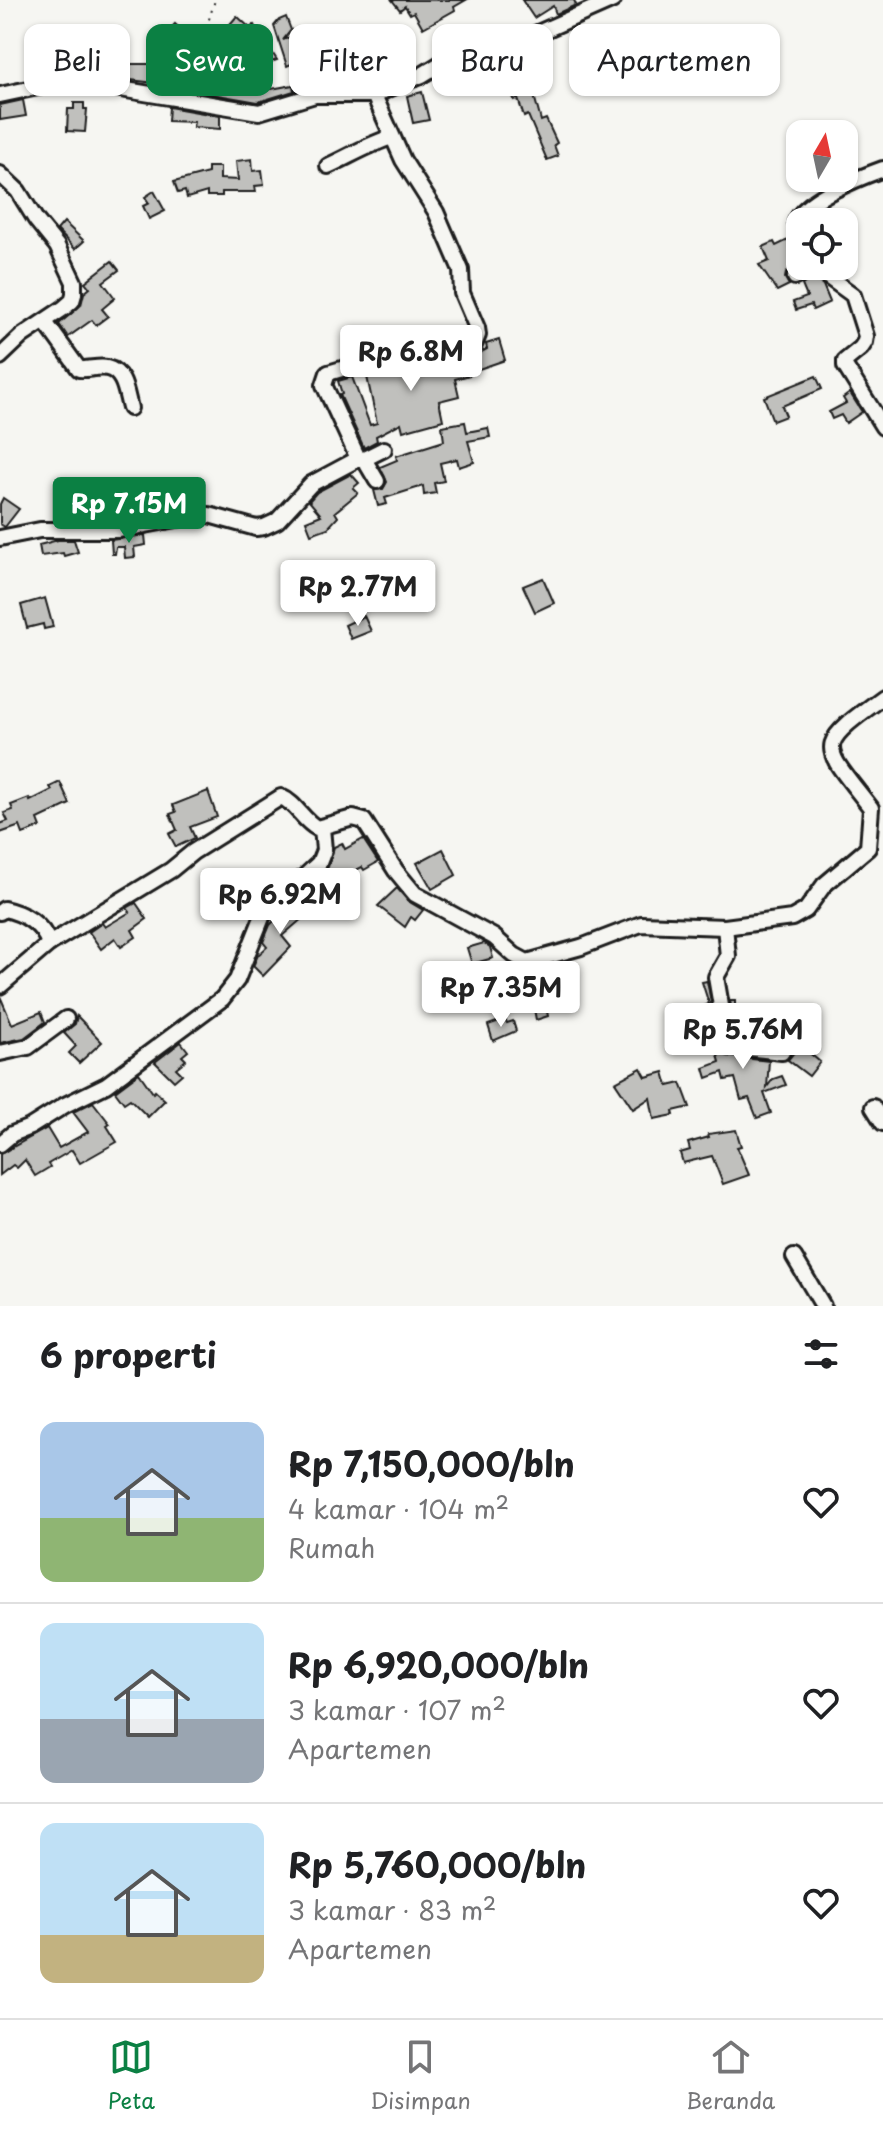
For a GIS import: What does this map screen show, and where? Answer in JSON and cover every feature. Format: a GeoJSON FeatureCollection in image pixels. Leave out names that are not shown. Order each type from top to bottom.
{"type":"FeatureCollection","features":[{"type":"Feature","properties":{"kind":"street"},"geometry":{"type":"LineString","coordinates":[[416,78],[476,42],[529,37],[613,0]]}},
{"type":"Feature","properties":{"kind":"street"},"geometry":{"type":"LineString","coordinates":[[0,95],[47,85],[84,83],[259,112],[312,96]]}},
{"type":"Feature","properties":{"kind":"street"},"geometry":{"type":"LineString","coordinates":[[374,96],[403,160],[436,212],[461,270],[462,293],[478,335],[474,345],[369,361],[326,375],[324,385],[356,454],[377,481]]}},
{"type":"Feature","properties":{"kind":"street"},"geometry":{"type":"LineString","coordinates":[[328,166],[354,155],[364,146],[392,137]]}},
{"type":"Feature","properties":{"kind":"street"},"geometry":{"type":"LineString","coordinates":[[807,208],[854,180],[883,169]]}},
{"type":"Feature","properties":{"kind":"street"},"geometry":{"type":"LineString","coordinates":[[0,174],[18,191],[57,246],[74,282],[72,301],[22,336],[0,357]]}},
{"type":"Feature","properties":{"kind":"street"},"geometry":{"type":"LineString","coordinates":[[833,280],[848,290],[856,301],[865,342],[845,361],[845,366],[883,427]]}},
{"type":"Feature","properties":{"kind":"street"},"geometry":{"type":"LineString","coordinates":[[45,322],[79,369],[105,367],[118,374],[123,380],[130,408]]}},
{"type":"Feature","properties":{"kind":"street"},"geometry":{"type":"LineString","coordinates":[[0,538],[40,530],[118,530],[209,515],[256,528],[264,527],[277,521],[311,484],[384,449]]}},
{"type":"Feature","properties":{"kind":"street"},"geometry":{"type":"LineString","coordinates":[[0,986],[49,944],[171,870],[193,852],[277,798],[286,799],[313,827],[322,828],[353,818],[364,821],[396,871],[415,894],[494,937],[527,962],[581,947],[641,924],[725,927],[792,918],[806,910],[824,885],[868,848],[871,808],[833,759],[830,746],[836,734],[883,697]]}},
{"type":"Feature","properties":{"kind":"street"},"geometry":{"type":"LineString","coordinates":[[0,1144],[12,1134],[106,1085],[222,999],[237,980],[263,915],[319,863],[324,850],[322,828]]}},
{"type":"Feature","properties":{"kind":"street"},"geometry":{"type":"LineString","coordinates":[[0,912],[4,909],[18,913],[37,925],[47,935],[49,944]]}},
{"type":"Feature","properties":{"kind":"street"},"geometry":{"type":"LineString","coordinates":[[725,927],[728,956],[716,977],[728,1046],[782,1052]]}},
{"type":"Feature","properties":{"kind":"street"},"geometry":{"type":"LineString","coordinates":[[0,1053],[28,1047],[66,1019]]}},
{"type":"Feature","properties":{"kind":"street"},"geometry":{"type":"LineString","coordinates":[[873,1107],[883,1123]]}},
{"type":"Feature","properties":{"kind":"street"},"geometry":{"type":"LineString","coordinates":[[794,1257],[823,1306]]}},
{"type":"Feature","properties":{"kind":"path"},"geometry":{"type":"LineString","coordinates":[[174,97],[201,45],[215,0]]}},
{"type":"Feature","properties":{"kind":"building"},"geometry":{"type":"Polygon","coordinates":[[[392,0],[466,0],[423,28],[414,12],[410,14],[405,6],[400,10],[392,0]]]}},
{"type":"Feature","properties":{"kind":"building"},"geometry":{"type":"Polygon","coordinates":[[[522,0],[574,0],[576,5],[556,14],[553,6],[534,18],[522,0]]]}},
{"type":"Feature","properties":{"kind":"building"},"geometry":{"type":"Polygon","coordinates":[[[237,16],[246,24],[230,24],[237,16]]]}},
{"type":"Feature","properties":{"kind":"building"},"geometry":{"type":"Polygon","coordinates":[[[286,17],[289,25],[289,32],[283,40],[289,37],[287,66],[274,26],[286,17]]]}},
{"type":"Feature","properties":{"kind":"building"},"geometry":{"type":"Polygon","coordinates":[[[130,64],[146,64],[146,82],[130,80],[130,64]]]}},
{"type":"Feature","properties":{"kind":"building"},"geometry":{"type":"Polygon","coordinates":[[[289,86],[289,93],[258,102],[224,96],[273,96],[273,89],[289,86]]]}},
{"type":"Feature","properties":{"kind":"building"},"geometry":{"type":"Polygon","coordinates":[[[422,92],[429,120],[413,123],[407,96],[422,92]]]}},
{"type":"Feature","properties":{"kind":"building"},"geometry":{"type":"Polygon","coordinates":[[[513,96],[534,96],[541,121],[546,119],[557,143],[554,145],[558,156],[547,160],[528,115],[524,117],[518,99],[514,100],[513,96]]]}},
{"type":"Feature","properties":{"kind":"building"},"geometry":{"type":"Polygon","coordinates":[[[23,100],[26,116],[0,120],[0,105],[23,100]]]}},
{"type":"Feature","properties":{"kind":"building"},"geometry":{"type":"Polygon","coordinates":[[[74,103],[84,103],[84,109],[87,109],[85,132],[67,131],[68,109],[74,109],[74,103]]]}},
{"type":"Feature","properties":{"kind":"building"},"geometry":{"type":"Polygon","coordinates":[[[169,107],[220,116],[220,129],[193,127],[194,122],[168,121],[169,107]]]}},
{"type":"Feature","properties":{"kind":"building"},"geometry":{"type":"Polygon","coordinates":[[[252,159],[253,171],[262,170],[264,185],[255,186],[256,192],[222,192],[222,196],[207,196],[207,192],[187,198],[185,191],[178,193],[174,182],[208,173],[208,167],[220,167],[220,179],[238,180],[236,161],[252,159]]]}},
{"type":"Feature","properties":{"kind":"building"},"geometry":{"type":"Polygon","coordinates":[[[154,191],[165,211],[149,219],[143,206],[149,203],[145,197],[154,191]]]}},
{"type":"Feature","properties":{"kind":"building"},"geometry":{"type":"Polygon","coordinates":[[[64,222],[84,241],[75,249],[57,230],[64,222]]]}},
{"type":"Feature","properties":{"kind":"building"},"geometry":{"type":"Polygon","coordinates":[[[786,241],[785,278],[789,285],[777,291],[759,265],[769,261],[763,247],[774,242],[776,246],[786,241]]]}},
{"type":"Feature","properties":{"kind":"building"},"geometry":{"type":"Polygon","coordinates":[[[112,261],[119,270],[103,282],[115,298],[102,309],[108,316],[96,325],[92,320],[68,337],[59,324],[81,305],[84,293],[90,288],[85,282],[112,261]]]}},
{"type":"Feature","properties":{"kind":"building"},"geometry":{"type":"Polygon","coordinates":[[[816,280],[823,285],[830,302],[813,310],[811,305],[796,310],[793,302],[807,297],[802,285],[816,280]]]}},
{"type":"Feature","properties":{"kind":"building"},"geometry":{"type":"Polygon","coordinates":[[[499,340],[505,360],[455,379],[459,396],[439,401],[443,420],[403,431],[401,423],[376,436],[377,441],[364,448],[340,395],[338,381],[352,377],[370,425],[377,423],[366,372],[476,355],[487,349],[486,344],[499,340]]]}},
{"type":"Feature","properties":{"kind":"building"},"geometry":{"type":"Polygon","coordinates":[[[816,376],[822,389],[782,406],[786,416],[773,421],[764,397],[816,376]]]}},
{"type":"Feature","properties":{"kind":"building"},"geometry":{"type":"Polygon","coordinates":[[[850,393],[862,412],[846,423],[841,415],[832,419],[829,412],[846,403],[843,398],[850,393]]]}},
{"type":"Feature","properties":{"kind":"building"},"geometry":{"type":"Polygon","coordinates":[[[465,422],[467,432],[488,428],[490,437],[468,441],[474,462],[459,467],[457,459],[440,463],[444,481],[434,483],[436,493],[424,495],[423,486],[385,498],[387,504],[378,506],[374,490],[383,489],[387,482],[380,467],[397,460],[396,456],[444,441],[442,426],[465,422]]]}},
{"type":"Feature","properties":{"kind":"building"},"geometry":{"type":"Polygon","coordinates":[[[351,474],[359,483],[353,488],[358,493],[335,512],[338,517],[328,528],[311,534],[306,521],[321,515],[309,501],[317,492],[351,474]]]}},
{"type":"Feature","properties":{"kind":"building"},"geometry":{"type":"Polygon","coordinates":[[[3,498],[19,509],[5,527],[0,524],[3,498]]]}},
{"type":"Feature","properties":{"kind":"building"},"geometry":{"type":"Polygon","coordinates":[[[97,504],[122,511],[121,519],[75,518],[77,505],[97,508],[97,504]]]}},
{"type":"Feature","properties":{"kind":"building"},"geometry":{"type":"Polygon","coordinates":[[[145,535],[146,545],[134,547],[135,557],[125,558],[124,547],[116,547],[115,554],[112,554],[111,540],[145,535]]]}},
{"type":"Feature","properties":{"kind":"building"},"geometry":{"type":"Polygon","coordinates":[[[74,540],[78,552],[64,556],[63,553],[41,556],[39,545],[74,540]]]}},
{"type":"Feature","properties":{"kind":"building"},"geometry":{"type":"Polygon","coordinates":[[[543,578],[554,603],[535,612],[523,586],[543,578]]]}},
{"type":"Feature","properties":{"kind":"building"},"geometry":{"type":"Polygon","coordinates":[[[45,598],[53,627],[44,629],[43,624],[27,628],[21,605],[45,598]]]}},
{"type":"Feature","properties":{"kind":"building"},"geometry":{"type":"Polygon","coordinates":[[[364,616],[371,631],[351,639],[345,625],[364,616]]]}},
{"type":"Feature","properties":{"kind":"building"},"geometry":{"type":"Polygon","coordinates":[[[60,782],[70,804],[38,819],[41,827],[23,834],[20,826],[0,833],[0,824],[8,821],[4,813],[13,810],[11,805],[29,798],[30,801],[52,790],[50,787],[60,782]]]}},
{"type":"Feature","properties":{"kind":"building"},"geometry":{"type":"Polygon","coordinates":[[[208,791],[217,817],[190,827],[195,838],[176,847],[169,834],[177,830],[170,814],[176,812],[173,805],[208,791]]]}},
{"type":"Feature","properties":{"kind":"building"},"geometry":{"type":"Polygon","coordinates":[[[363,839],[378,862],[330,883],[335,887],[322,900],[308,887],[328,867],[334,847],[342,843],[345,849],[363,839]]]}},
{"type":"Feature","properties":{"kind":"building"},"geometry":{"type":"Polygon","coordinates":[[[443,849],[456,875],[432,889],[417,863],[443,849]]]}},
{"type":"Feature","properties":{"kind":"building"},"geometry":{"type":"Polygon","coordinates":[[[397,888],[408,901],[423,910],[415,920],[411,917],[405,927],[378,906],[397,888]]]}},
{"type":"Feature","properties":{"kind":"building"},"geometry":{"type":"Polygon","coordinates":[[[297,897],[312,913],[282,936],[291,947],[263,976],[253,966],[258,955],[267,947],[263,942],[270,925],[297,897]]]}},
{"type":"Feature","properties":{"kind":"building"},"geometry":{"type":"Polygon","coordinates":[[[136,903],[147,919],[132,930],[136,937],[121,947],[115,938],[101,949],[89,932],[102,923],[105,927],[130,912],[127,908],[136,903]]]}},
{"type":"Feature","properties":{"kind":"building"},"geometry":{"type":"Polygon","coordinates":[[[484,943],[490,947],[493,958],[472,964],[467,948],[484,943]]]}},
{"type":"Feature","properties":{"kind":"building"},"geometry":{"type":"Polygon","coordinates":[[[707,981],[721,1053],[769,1061],[767,1087],[773,1079],[782,1076],[786,1085],[764,1093],[771,1113],[757,1118],[749,1098],[741,1100],[735,1078],[725,1080],[723,1072],[707,1078],[704,1068],[720,1062],[704,1006],[709,1004],[702,982],[707,981]]]}},
{"type":"Feature","properties":{"kind":"building"},"geometry":{"type":"Polygon","coordinates":[[[556,985],[560,997],[545,1002],[548,1016],[536,1020],[531,992],[556,985]]]}},
{"type":"Feature","properties":{"kind":"building"},"geometry":{"type":"Polygon","coordinates":[[[0,996],[12,1024],[41,1012],[45,1022],[24,1038],[0,1043],[0,996]]]}},
{"type":"Feature","properties":{"kind":"building"},"geometry":{"type":"Polygon","coordinates":[[[730,1001],[735,1001],[735,1006],[776,1010],[778,1041],[737,1037],[730,1001]]]}},
{"type":"Feature","properties":{"kind":"building"},"geometry":{"type":"Polygon","coordinates":[[[77,1016],[102,1042],[79,1063],[69,1053],[76,1046],[64,1033],[75,1024],[77,1016]]]}},
{"type":"Feature","properties":{"kind":"building"},"geometry":{"type":"Polygon","coordinates":[[[505,1019],[507,1023],[513,1021],[516,1031],[493,1041],[488,1025],[505,1019]]]}},
{"type":"Feature","properties":{"kind":"building"},"geometry":{"type":"Polygon","coordinates":[[[806,1022],[817,1044],[806,1050],[820,1062],[809,1076],[788,1060],[803,1041],[796,1027],[806,1022]]]}},
{"type":"Feature","properties":{"kind":"building"},"geometry":{"type":"Polygon","coordinates":[[[181,1042],[188,1051],[182,1056],[186,1060],[176,1068],[182,1074],[174,1081],[155,1062],[181,1042]]]}},
{"type":"Feature","properties":{"kind":"building"},"geometry":{"type":"Polygon","coordinates":[[[641,1068],[646,1077],[664,1072],[668,1086],[681,1083],[690,1107],[673,1111],[674,1115],[654,1119],[650,1098],[633,1109],[615,1082],[641,1068]]]}},
{"type":"Feature","properties":{"kind":"building"},"geometry":{"type":"Polygon","coordinates":[[[139,1073],[153,1093],[155,1091],[165,1100],[148,1117],[130,1099],[124,1103],[115,1091],[139,1073]]]}},
{"type":"Feature","properties":{"kind":"building"},"geometry":{"type":"Polygon","coordinates":[[[93,1102],[110,1124],[107,1126],[117,1142],[80,1163],[72,1150],[35,1176],[25,1160],[17,1168],[13,1165],[0,1175],[0,1154],[47,1128],[59,1148],[88,1132],[73,1112],[93,1102]]]}},
{"type":"Feature","properties":{"kind":"building"},"geometry":{"type":"Polygon","coordinates":[[[736,1130],[741,1146],[737,1147],[749,1175],[723,1184],[712,1156],[683,1163],[680,1153],[690,1150],[688,1143],[709,1137],[708,1134],[736,1130]]]}}]}
